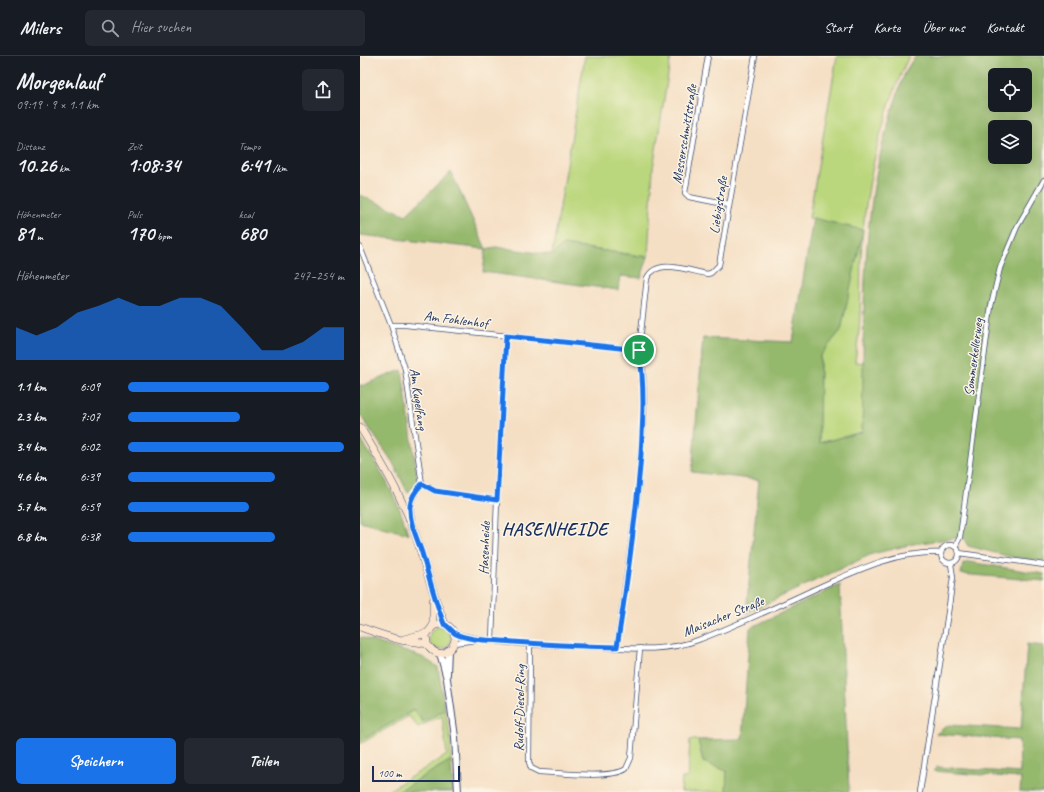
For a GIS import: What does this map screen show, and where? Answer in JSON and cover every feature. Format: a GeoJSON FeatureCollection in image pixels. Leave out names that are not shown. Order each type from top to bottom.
{"type":"FeatureCollection","features":[{"type":"Feature","properties":{"kind":"main road"},"geometry":{"type":"LineString","coordinates":[[360,427],[380,459],[412,524],[422,552],[433,596],[444,624]]}},
{"type":"Feature","properties":{"kind":"main road"},"geometry":{"type":"LineString","coordinates":[[433,596],[433,626]]}},
{"type":"Feature","properties":{"kind":"main road"},"geometry":{"type":"LineString","coordinates":[[401,640],[427,633],[433,626],[444,624],[450,627],[454,633],[454,643],[448,650],[440,653],[432,650],[427,644],[427,633]]}},
{"type":"Feature","properties":{"kind":"main road"},"geometry":{"type":"LineString","coordinates":[[360,627],[401,640],[427,644]]}},
{"type":"Feature","properties":{"kind":"street","name":"Messerschmittstraße"},"geometry":{"type":"LineString","coordinates":[[708,56],[685,193],[689,197],[729,205]]}},
{"type":"Feature","properties":{"kind":"street","name":"Liebigstraße"},"geometry":{"type":"LineString","coordinates":[[639,350],[645,290],[650,272],[657,267],[665,266],[707,274],[717,269],[722,251],[755,56]]}},
{"type":"Feature","properties":{"kind":"street","name":"Sommerkellerweg"},"geometry":{"type":"LineString","coordinates":[[955,547],[960,537],[991,306],[1000,268],[1017,227],[1044,180]]}},
{"type":"Feature","properties":{"kind":"street","name":"Am Kugelfang"},"geometry":{"type":"LineString","coordinates":[[360,247],[391,325],[405,370],[422,484]]}},
{"type":"Feature","properties":{"kind":"street","name":"Am Fohlenhof"},"geometry":{"type":"LineString","coordinates":[[391,325],[406,325],[639,350]]}},
{"type":"Feature","properties":{"kind":"street","name":"Hasenheide"},"geometry":{"type":"LineString","coordinates":[[492,640],[497,500],[506,336]]}},
{"type":"Feature","properties":{"kind":"street"},"geometry":{"type":"LineString","coordinates":[[617,647],[635,519],[644,410],[643,372],[639,350]]}},
{"type":"Feature","properties":{"kind":"street"},"geometry":{"type":"LineString","coordinates":[[412,524],[410,506],[414,494],[422,484],[435,491],[497,500]]}},
{"type":"Feature","properties":{"kind":"street"},"geometry":{"type":"LineString","coordinates":[[951,564],[943,560],[941,553],[947,546],[955,547],[960,554],[1044,565]]}},
{"type":"Feature","properties":{"kind":"street","name":"Maisacher Straße"},"geometry":{"type":"LineString","coordinates":[[454,633],[479,639],[530,644],[640,648],[678,646],[698,640],[890,558],[915,553],[941,553]]}},
{"type":"Feature","properties":{"kind":"street"},"geometry":{"type":"LineString","coordinates":[[951,564],[958,560],[960,554]]}},
{"type":"Feature","properties":{"kind":"street"},"geometry":{"type":"LineString","coordinates":[[920,792],[953,577],[951,564]]}},
{"type":"Feature","properties":{"kind":"street","name":"Maisacher Straße"},"geometry":{"type":"LineString","coordinates":[[454,643],[479,639]]}},
{"type":"Feature","properties":{"kind":"street","name":"Rudolf-Diesel-Ring"},"geometry":{"type":"LineString","coordinates":[[530,644],[529,762],[531,768],[539,772],[616,774],[626,769],[631,758],[640,648]]}},
{"type":"Feature","properties":{"kind":"street"},"geometry":{"type":"LineString","coordinates":[[447,679],[448,650]]}},
{"type":"Feature","properties":{"kind":"street"},"geometry":{"type":"LineString","coordinates":[[440,653],[447,679],[456,737],[458,792]]}},
{"type":"Feature","properties":{"kind":"green space"},"geometry":{"type":"Polygon","coordinates":[[[585,56],[671,56],[653,168],[648,257],[563,245],[552,255],[585,56]]]}},
{"type":"Feature","properties":{"kind":"green space"},"geometry":{"type":"Polygon","coordinates":[[[837,56],[909,56],[892,98],[879,140],[869,184],[863,229],[859,336],[855,362],[864,363],[863,432],[819,443],[820,356],[841,330],[862,230],[809,218],[837,56]]]}},
{"type":"Feature","properties":{"kind":"green space"},"geometry":{"type":"Polygon","coordinates":[[[916,56],[1044,56],[1044,561],[1011,557],[968,546],[963,537],[913,544],[872,554],[746,613],[759,480],[692,472],[703,338],[793,342],[813,218],[863,230],[841,330],[820,356],[819,443],[862,432],[866,267],[874,185],[882,145],[902,79],[916,56]]]}},
{"type":"Feature","properties":{"kind":"green space"},"geometry":{"type":"Polygon","coordinates":[[[451,172],[486,249],[360,235],[360,195],[406,215],[451,172]]]}},
{"type":"Feature","properties":{"kind":"green space"},"geometry":{"type":"Polygon","coordinates":[[[563,245],[648,257],[641,278],[620,276],[618,290],[483,272],[486,249],[496,247],[552,255],[563,245]]]}},
{"type":"Feature","properties":{"kind":"green space"},"geometry":{"type":"Polygon","coordinates":[[[402,370],[418,482],[408,493],[392,461],[360,415],[360,384],[361,386],[402,370]]]}},
{"type":"Feature","properties":{"kind":"green space"},"geometry":{"type":"Polygon","coordinates":[[[360,438],[394,496],[408,534],[360,521],[360,438]]]}},
{"type":"Feature","properties":{"kind":"green space"},"geometry":{"type":"Polygon","coordinates":[[[969,562],[1044,574],[1044,581],[961,574],[963,564],[969,562]]]}},
{"type":"Feature","properties":{"kind":"green space"},"geometry":{"type":"Polygon","coordinates":[[[840,585],[849,792],[726,792],[727,771],[703,762],[698,740],[742,739],[750,628],[840,585]]]}},
{"type":"Feature","properties":{"kind":"green space"},"geometry":{"type":"Polygon","coordinates":[[[440,627],[448,630],[451,638],[448,646],[440,649],[432,646],[429,638],[432,630],[440,627]]]}},
{"type":"Feature","properties":{"kind":"green space"},"geometry":{"type":"Polygon","coordinates":[[[360,637],[422,657],[438,667],[445,710],[423,722],[414,710],[360,741],[360,637]]]}},
{"type":"Feature","properties":{"kind":"green space"},"geometry":{"type":"Polygon","coordinates":[[[1027,644],[1044,646],[1044,792],[1020,792],[1021,778],[933,771],[937,767],[1020,773],[1019,740],[936,734],[948,725],[1021,729],[1027,644]]]}},
{"type":"Feature","properties":{"kind":"green space"},"geometry":{"type":"Polygon","coordinates":[[[414,710],[423,722],[445,710],[450,736],[451,760],[397,792],[386,792],[447,755],[442,716],[418,727],[409,716],[360,744],[360,741],[414,710]]]}},
{"type":"Feature","properties":{"kind":"green space"},"geometry":{"type":"Polygon","coordinates":[[[690,740],[698,740],[703,762],[727,771],[726,792],[681,792],[682,778],[688,778],[690,740]]]}},
{"type":"Feature","properties":{"kind":"green space"},"geometry":{"type":"Polygon","coordinates":[[[451,760],[453,792],[397,792],[451,760]]]}},
{"type":"Feature","properties":{"kind":"district","name":"HASENHEIDE"},"geometry":{"type":"Point","coordinates":[555,529]}},
{"type":"Feature","properties":{"kind":"route"},"geometry":{"type":"LineString","coordinates":[[506,336],[639,350],[643,372],[644,410],[638,492],[617,647],[530,644],[479,639],[454,633],[450,627],[444,624],[433,596],[422,552],[412,524],[410,506],[414,494],[422,484],[426,488],[435,491],[497,500],[506,336]]}}]}
